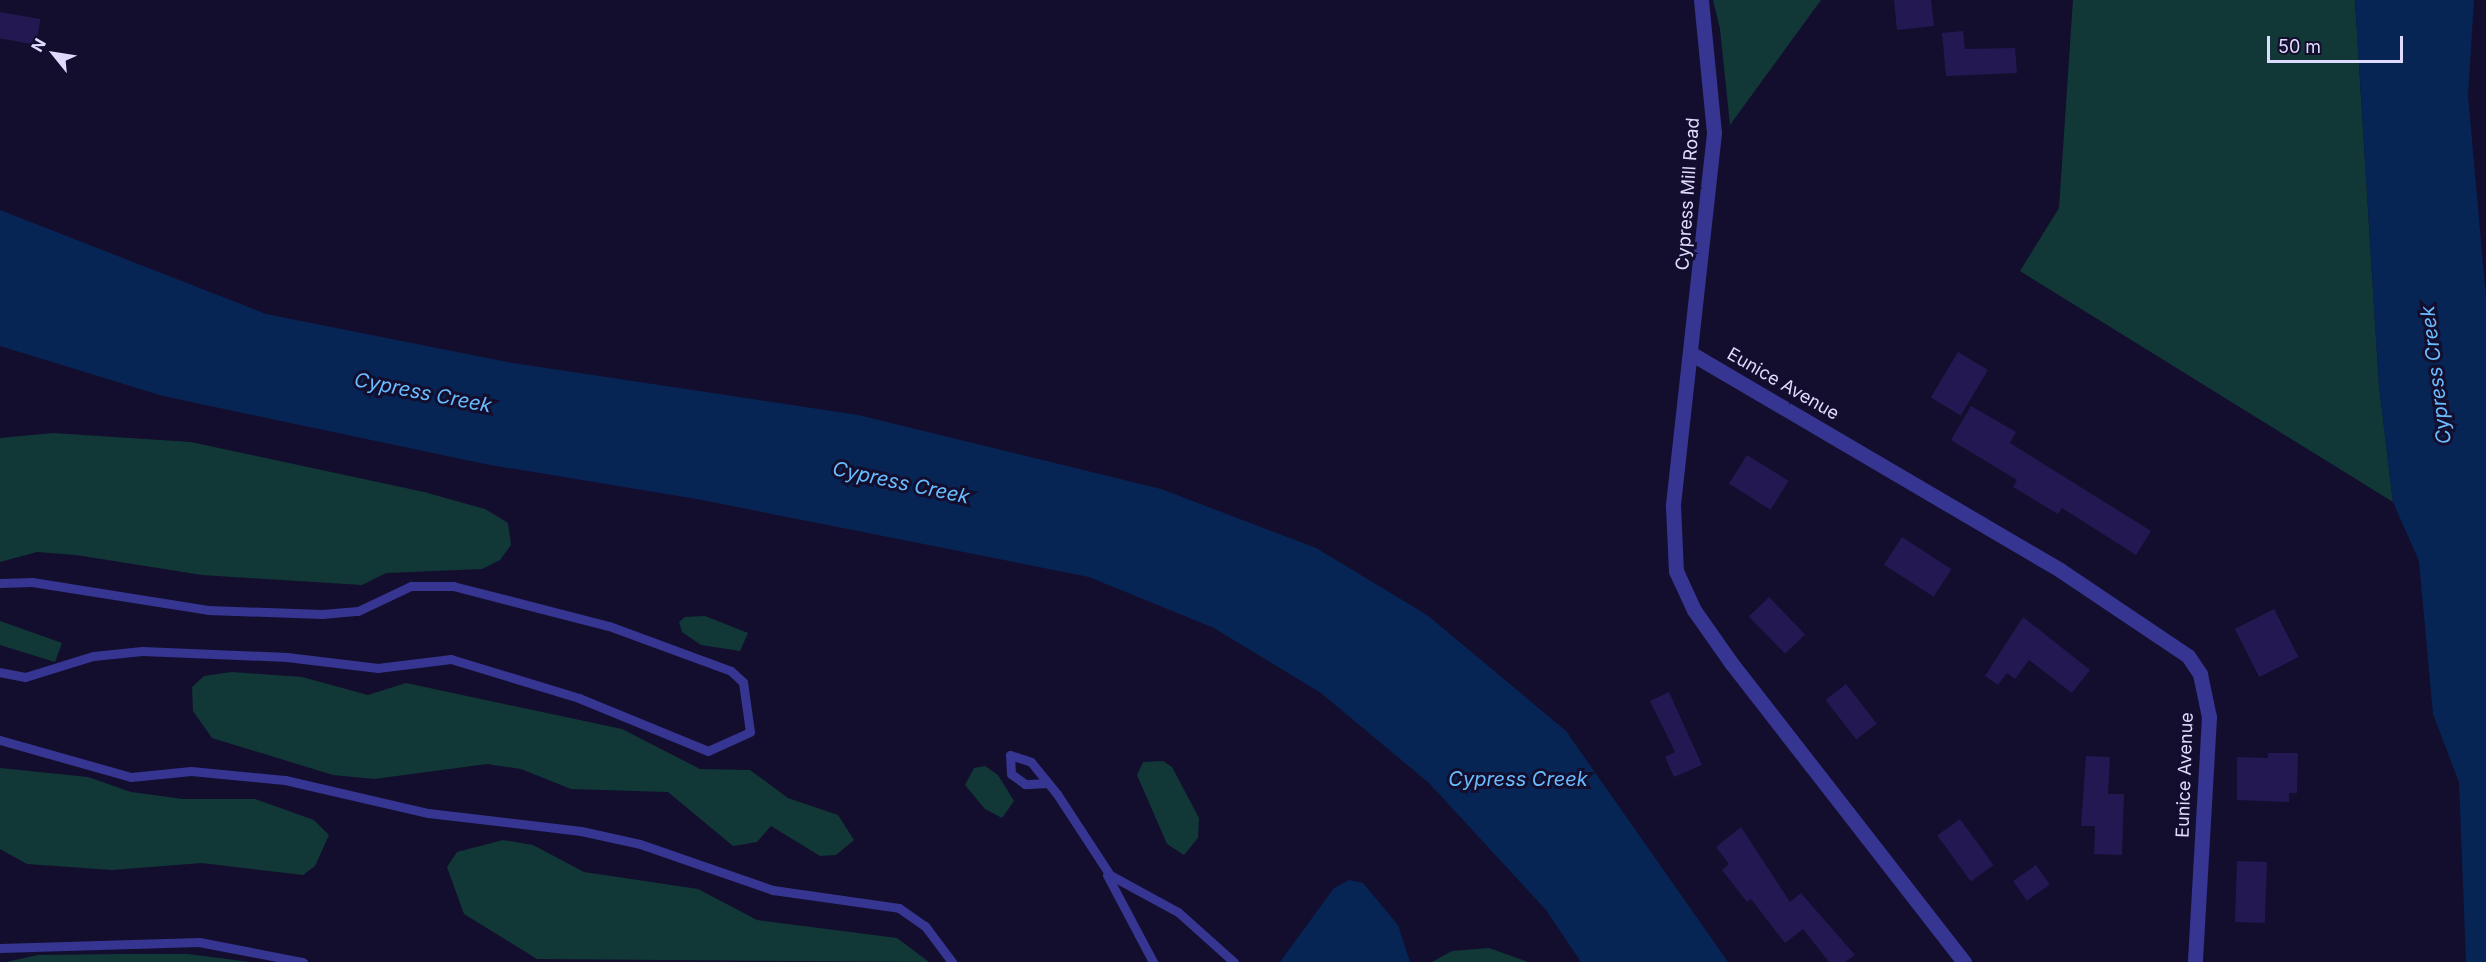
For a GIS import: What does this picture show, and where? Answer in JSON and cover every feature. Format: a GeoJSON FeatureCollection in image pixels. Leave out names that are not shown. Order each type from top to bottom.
{"type":"FeatureCollection","features":[{"type":"Feature","properties":{"kind":"street","name":"Cypress Mill Road"},"geometry":{"type":"LineString","coordinates":[[1692,354],[1714,133],[1701,0]]}},
{"type":"Feature","properties":{"kind":"street"},"geometry":{"type":"LineString","coordinates":[[1692,354],[1673,506],[1676,571],[1694,610],[1732,664],[1964,962]]}},
{"type":"Feature","properties":{"kind":"street","name":"Eunice Avenue"},"geometry":{"type":"LineString","coordinates":[[1692,354],[2060,570],[2188,656],[2200,675],[2209,717],[2195,962]]}},
{"type":"Feature","properties":{"kind":"lane"},"geometry":{"type":"LineString","coordinates":[[0,583],[32,582],[165,606],[314,614],[358,611],[411,586],[453,586],[589,620],[730,671],[743,682],[750,732],[708,751],[579,698],[451,659],[378,669],[286,657],[142,651],[93,656],[25,677],[0,672]]}},
{"type":"Feature","properties":{"kind":"lane"},"geometry":{"type":"LineString","coordinates":[[0,740],[131,777],[191,771],[285,780],[428,813],[581,831],[640,844],[773,890],[899,908],[925,926],[952,962]]}},
{"type":"Feature","properties":{"kind":"lane"},"geometry":{"type":"LineString","coordinates":[[1047,783],[1103,868],[1153,962]]}},
{"type":"Feature","properties":{"kind":"lane"},"geometry":{"type":"LineString","coordinates":[[1103,868],[1178,912],[1234,962]]}},
{"type":"Feature","properties":{"kind":"lane"},"geometry":{"type":"LineString","coordinates":[[0,948],[199,942],[303,962]]}},
{"type":"Feature","properties":{"kind":"green space"},"geometry":{"type":"Polygon","coordinates":[[[1713,0],[1821,0],[1730,125],[1720,29],[1713,0]]]}},
{"type":"Feature","properties":{"kind":"green space"},"geometry":{"type":"Polygon","coordinates":[[[2073,0],[2355,0],[2379,386],[2393,502],[2020,271],[2059,208],[2073,0]]]}},
{"type":"Feature","properties":{"kind":"green space"},"geometry":{"type":"Polygon","coordinates":[[[53,433],[191,442],[424,492],[485,509],[508,523],[511,545],[500,560],[482,569],[386,573],[362,585],[202,575],[76,555],[37,552],[0,562],[0,438],[53,433]]]}},
{"type":"Feature","properties":{"kind":"green space"},"geometry":{"type":"Polygon","coordinates":[[[705,616],[748,633],[740,651],[701,645],[682,632],[679,622],[685,617],[705,616]]]}},
{"type":"Feature","properties":{"kind":"green space"},"geometry":{"type":"Polygon","coordinates":[[[0,621],[62,643],[55,662],[0,645],[0,621]]]}},
{"type":"Feature","properties":{"kind":"green space"},"geometry":{"type":"Polygon","coordinates":[[[232,672],[302,677],[368,695],[406,683],[622,729],[700,769],[750,770],[788,798],[838,815],[854,840],[836,855],[820,856],[771,826],[757,842],[733,846],[668,792],[571,789],[521,769],[487,764],[374,779],[333,775],[212,738],[193,711],[192,687],[204,676],[232,672]]]}},
{"type":"Feature","properties":{"kind":"green space"},"geometry":{"type":"Polygon","coordinates":[[[1163,761],[1172,767],[1199,818],[1198,838],[1184,855],[1167,844],[1137,775],[1143,762],[1163,761]]]}},
{"type":"Feature","properties":{"kind":"green space"},"geometry":{"type":"Polygon","coordinates":[[[985,766],[998,775],[1014,801],[1002,818],[985,809],[965,785],[974,768],[985,766]]]}},
{"type":"Feature","properties":{"kind":"green space"},"geometry":{"type":"Polygon","coordinates":[[[0,768],[88,777],[131,792],[183,799],[255,799],[314,820],[329,835],[315,866],[303,875],[202,863],[112,870],[27,864],[0,849],[0,768]]]}},
{"type":"Feature","properties":{"kind":"green space"},"geometry":{"type":"Polygon","coordinates":[[[503,840],[533,845],[584,872],[698,889],[757,920],[897,938],[929,962],[537,959],[464,914],[447,867],[457,852],[503,840]]]}},
{"type":"Feature","properties":{"kind":"green space"},"geometry":{"type":"Polygon","coordinates":[[[1489,948],[1528,962],[1432,962],[1452,951],[1489,948]]]}},
{"type":"Feature","properties":{"kind":"green space"},"geometry":{"type":"Polygon","coordinates":[[[188,954],[250,962],[6,962],[38,955],[188,954]]]}},
{"type":"Feature","properties":{"kind":"water","name":"Cypress Creek"},"geometry":{"type":"Polygon","coordinates":[[[2355,0],[2474,0],[2468,95],[2486,298],[2486,962],[2466,962],[2459,782],[2433,714],[2419,561],[2393,502],[2379,386],[2355,0]]]}},
{"type":"Feature","properties":{"kind":"water","name":"Cypress Creek"},"geometry":{"type":"Polygon","coordinates":[[[0,210],[266,314],[507,362],[858,415],[1161,489],[1316,548],[1427,615],[1566,731],[1728,962],[1581,962],[1546,910],[1429,783],[1321,693],[1214,628],[1089,577],[697,499],[485,464],[163,396],[0,346],[0,210]]]}},
{"type":"Feature","properties":{"kind":"water"},"geometry":{"type":"Polygon","coordinates":[[[1349,880],[1363,883],[1398,925],[1410,962],[1280,962],[1334,888],[1349,880]]]}},
{"type":"Feature","properties":{"kind":"building"},"geometry":{"type":"Polygon","coordinates":[[[1894,0],[1931,0],[1934,26],[1897,30],[1894,0]]]}},
{"type":"Feature","properties":{"kind":"building"},"geometry":{"type":"Polygon","coordinates":[[[0,12],[40,19],[36,45],[0,38],[0,12]]]}},
{"type":"Feature","properties":{"kind":"building"},"geometry":{"type":"Polygon","coordinates":[[[1963,31],[1965,49],[2015,48],[2017,73],[1946,76],[1942,33],[1963,31]]]}},
{"type":"Feature","properties":{"kind":"building"},"geometry":{"type":"Polygon","coordinates":[[[1958,352],[1988,370],[1961,415],[1931,397],[1958,352]]]}},
{"type":"Feature","properties":{"kind":"building"},"geometry":{"type":"Polygon","coordinates":[[[1971,406],[2016,432],[2010,443],[2151,531],[2136,555],[2062,508],[2058,514],[2013,487],[2017,480],[1951,440],[1971,406]]]}},
{"type":"Feature","properties":{"kind":"building"},"geometry":{"type":"Polygon","coordinates":[[[1747,455],[1789,481],[1771,510],[1729,484],[1747,455]]]}},
{"type":"Feature","properties":{"kind":"building"},"geometry":{"type":"Polygon","coordinates":[[[1902,537],[1951,569],[1934,597],[1884,565],[1902,537]]]}},
{"type":"Feature","properties":{"kind":"building"},"geometry":{"type":"Polygon","coordinates":[[[1769,597],[1805,634],[1785,654],[1749,616],[1769,597]]]}},
{"type":"Feature","properties":{"kind":"building"},"geometry":{"type":"Polygon","coordinates":[[[2274,609],[2299,657],[2259,677],[2235,629],[2274,609]]]}},
{"type":"Feature","properties":{"kind":"building"},"geometry":{"type":"Polygon","coordinates":[[[2023,617],[2090,670],[2072,693],[2029,660],[2015,679],[2007,673],[1998,685],[1985,676],[2023,617]]]}},
{"type":"Feature","properties":{"kind":"building"},"geometry":{"type":"Polygon","coordinates":[[[1846,684],[1877,723],[1856,739],[1826,700],[1846,684]]]}},
{"type":"Feature","properties":{"kind":"building"},"geometry":{"type":"Polygon","coordinates":[[[1669,692],[1702,765],[1674,777],[1665,757],[1675,752],[1650,701],[1669,692]]]}},
{"type":"Feature","properties":{"kind":"building"},"geometry":{"type":"Polygon","coordinates":[[[2268,753],[2298,753],[2297,793],[2289,793],[2289,802],[2237,800],[2237,757],[2268,758],[2268,753]]]}},
{"type":"Feature","properties":{"kind":"building"},"geometry":{"type":"Polygon","coordinates":[[[2086,756],[2110,757],[2108,794],[2124,794],[2122,855],[2094,854],[2095,826],[2081,826],[2086,756]]]}},
{"type":"Feature","properties":{"kind":"building"},"geometry":{"type":"Polygon","coordinates":[[[1960,819],[1994,865],[1971,882],[1937,835],[1960,819]]]}},
{"type":"Feature","properties":{"kind":"building"},"geometry":{"type":"Polygon","coordinates":[[[1741,827],[1790,902],[1801,893],[1855,955],[1845,962],[1829,962],[1803,929],[1785,943],[1751,899],[1747,902],[1722,870],[1729,864],[1716,847],[1741,827]]]}},
{"type":"Feature","properties":{"kind":"building"},"geometry":{"type":"Polygon","coordinates":[[[2237,861],[2267,862],[2265,923],[2235,922],[2237,861]]]}},
{"type":"Feature","properties":{"kind":"building"},"geometry":{"type":"Polygon","coordinates":[[[2036,865],[2050,885],[2027,901],[2013,881],[2036,865]]]}}]}
